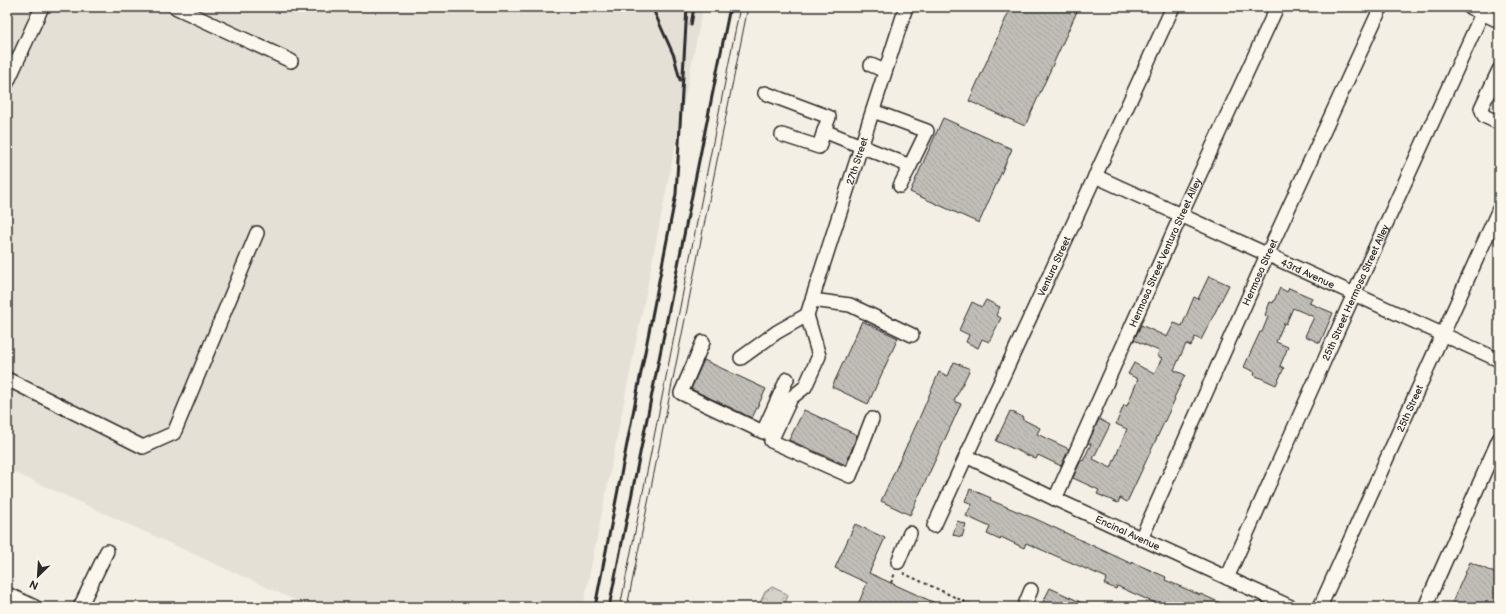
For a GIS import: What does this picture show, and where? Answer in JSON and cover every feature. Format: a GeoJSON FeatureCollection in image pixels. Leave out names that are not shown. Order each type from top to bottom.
{"type":"FeatureCollection","features":[{"type":"Feature","properties":{"kind":"street"},"geometry":{"type":"LineString","coordinates":[[7,83],[42,7]]}},
{"type":"Feature","properties":{"kind":"street"},"geometry":{"type":"LineString","coordinates":[[175,7],[291,61]]}},
{"type":"Feature","properties":{"kind":"street","name":"27th Street"},"geometry":{"type":"LineString","coordinates":[[807,315],[906,7]]}},
{"type":"Feature","properties":{"kind":"street","name":"Ventura Street"},"geometry":{"type":"LineString","coordinates":[[934,526],[1173,7]]}},
{"type":"Feature","properties":{"kind":"street","name":"Hermosa Street Ventura Street Alley"},"geometry":{"type":"LineString","coordinates":[[1055,499],[1181,216],[1277,7]]}},
{"type":"Feature","properties":{"kind":"street","name":"Hermosa Street"},"geometry":{"type":"LineString","coordinates":[[1141,539],[1267,255],[1381,7]]}},
{"type":"Feature","properties":{"kind":"street"},"geometry":{"type":"LineString","coordinates":[[1469,7],[1484,10],[1499,21]]}},
{"type":"Feature","properties":{"kind":"street","name":"25th Street Hermosa Street Alley"},"geometry":{"type":"LineString","coordinates":[[1227,578],[1354,294],[1484,10]]}},
{"type":"Feature","properties":{"kind":"street"},"geometry":{"type":"LineString","coordinates":[[871,65],[885,71]]}},
{"type":"Feature","properties":{"kind":"street"},"geometry":{"type":"LineString","coordinates":[[1499,70],[1481,108],[1484,116],[1499,123]]}},
{"type":"Feature","properties":{"kind":"street"},"geometry":{"type":"LineString","coordinates":[[765,93],[829,118],[818,147],[782,135]]}},
{"type":"Feature","properties":{"kind":"street"},"geometry":{"type":"LineString","coordinates":[[873,111],[927,131],[900,186]]}},
{"type":"Feature","properties":{"kind":"street"},"geometry":{"type":"LineString","coordinates":[[824,131],[910,166]]}},
{"type":"Feature","properties":{"kind":"street","name":"43rd Avenue"},"geometry":{"type":"LineString","coordinates":[[1095,176],[1499,360]]}},
{"type":"Feature","properties":{"kind":"street","name":"25th Street"},"geometry":{"type":"LineString","coordinates":[[1320,607],[1499,209]]}},
{"type":"Feature","properties":{"kind":"street"},"geometry":{"type":"LineString","coordinates":[[7,379],[143,447],[174,433],[257,233]]}},
{"type":"Feature","properties":{"kind":"street"},"geometry":{"type":"LineString","coordinates":[[812,300],[850,305],[912,335]]}},
{"type":"Feature","properties":{"kind":"street"},"geometry":{"type":"LineString","coordinates":[[741,358],[777,332],[807,315],[820,356],[805,387],[791,398],[771,441],[850,476],[872,419]]}},
{"type":"Feature","properties":{"kind":"street"},"geometry":{"type":"LineString","coordinates":[[703,342],[680,393],[764,432],[787,379]]}},
{"type":"Feature","properties":{"kind":"street"},"geometry":{"type":"LineString","coordinates":[[1425,607],[1499,439]]}},
{"type":"Feature","properties":{"kind":"street","name":"Encinal Avenue"},"geometry":{"type":"LineString","coordinates":[[966,456],[1141,539],[1291,607]]}},
{"type":"Feature","properties":{"kind":"street"},"geometry":{"type":"LineString","coordinates":[[899,568],[910,533]]}},
{"type":"Feature","properties":{"kind":"street"},"geometry":{"type":"LineString","coordinates":[[80,607],[107,551]]}},
{"type":"Feature","properties":{"kind":"street"},"geometry":{"type":"LineString","coordinates":[[1024,607],[1031,590]]}},
{"type":"Feature","properties":{"kind":"street"},"geometry":{"type":"LineString","coordinates":[[7,594],[35,607]]}},
{"type":"Feature","properties":{"kind":"path"},"geometry":{"type":"LineString","coordinates":[[891,583],[899,568],[976,607]]}},
{"type":"Feature","properties":{"kind":"shaded area"},"geometry":{"type":"Polygon","coordinates":[[[7,7],[703,7],[583,607],[310,607],[7,469],[7,7]]]}},
{"type":"Feature","properties":{"kind":"green space"},"geometry":{"type":"Polygon","coordinates":[[[772,587],[787,594],[788,596],[783,607],[758,607],[765,592],[772,587]]]}},
{"type":"Feature","properties":{"kind":"building"},"geometry":{"type":"Polygon","coordinates":[[[1011,7],[1079,7],[1025,126],[969,101],[1011,7]]]}},
{"type":"Feature","properties":{"kind":"building"},"geometry":{"type":"Polygon","coordinates":[[[943,118],[1012,149],[979,223],[910,192],[943,118]]]}},
{"type":"Feature","properties":{"kind":"building"},"geometry":{"type":"Polygon","coordinates":[[[1209,276],[1229,285],[1201,340],[1195,337],[1191,346],[1186,344],[1174,370],[1185,375],[1127,502],[1120,498],[1118,503],[1097,494],[1099,490],[1073,478],[1081,460],[1083,461],[1091,444],[1088,443],[1099,419],[1110,425],[1093,459],[1111,468],[1127,429],[1116,424],[1124,405],[1127,406],[1138,379],[1128,374],[1134,363],[1154,374],[1162,358],[1157,356],[1159,351],[1134,340],[1141,325],[1167,337],[1174,323],[1182,326],[1194,297],[1198,299],[1209,276]]]}},
{"type":"Feature","properties":{"kind":"building"},"geometry":{"type":"Polygon","coordinates":[[[1280,288],[1287,292],[1289,288],[1312,298],[1309,303],[1333,313],[1320,343],[1305,336],[1314,317],[1293,308],[1286,324],[1284,323],[1276,342],[1288,347],[1280,366],[1284,368],[1276,385],[1254,375],[1255,372],[1244,367],[1268,317],[1265,315],[1270,302],[1273,303],[1280,288]]]}},
{"type":"Feature","properties":{"kind":"building"},"geometry":{"type":"Polygon","coordinates":[[[986,300],[1000,307],[996,315],[1001,318],[989,342],[982,339],[978,348],[966,342],[969,335],[959,330],[972,302],[982,307],[986,300]]]}},
{"type":"Feature","properties":{"kind":"building"},"geometry":{"type":"Polygon","coordinates":[[[862,321],[898,338],[868,404],[832,387],[862,321]]]}},
{"type":"Feature","properties":{"kind":"building"},"geometry":{"type":"Polygon","coordinates":[[[704,360],[766,389],[752,418],[691,389],[704,360]]]}},
{"type":"Feature","properties":{"kind":"building"},"geometry":{"type":"Polygon","coordinates":[[[954,362],[970,369],[954,401],[961,404],[910,515],[881,501],[939,372],[948,376],[954,362]]]}},
{"type":"Feature","properties":{"kind":"building"},"geometry":{"type":"Polygon","coordinates":[[[804,410],[857,435],[846,465],[789,440],[804,410]]]}},
{"type":"Feature","properties":{"kind":"building"},"geometry":{"type":"Polygon","coordinates":[[[1010,411],[1040,428],[1037,434],[1069,449],[1061,466],[1038,455],[1036,459],[996,441],[1010,411]]]}},
{"type":"Feature","properties":{"kind":"building"},"geometry":{"type":"Polygon","coordinates":[[[970,489],[991,498],[990,500],[1038,520],[1132,564],[1132,562],[1166,577],[1165,580],[1229,607],[1164,607],[1117,586],[1116,589],[1104,584],[1107,578],[1026,543],[1024,548],[1001,537],[1000,540],[987,534],[990,527],[966,516],[972,504],[965,501],[970,489]]]}},
{"type":"Feature","properties":{"kind":"building"},"geometry":{"type":"Polygon","coordinates":[[[957,521],[966,524],[962,537],[953,535],[957,521]]]}},
{"type":"Feature","properties":{"kind":"building"},"geometry":{"type":"Polygon","coordinates":[[[855,524],[885,538],[869,573],[944,607],[892,607],[885,604],[884,607],[857,607],[867,583],[835,568],[855,524]]]}},
{"type":"Feature","properties":{"kind":"building"},"geometry":{"type":"Polygon","coordinates":[[[1470,562],[1499,575],[1499,607],[1460,607],[1452,603],[1470,562]]]}},
{"type":"Feature","properties":{"kind":"building"},"geometry":{"type":"Polygon","coordinates":[[[1050,588],[1091,607],[1049,607],[1042,604],[1050,588]]]}},
{"type":"Feature","properties":{"kind":"tram line"},"geometry":{"type":"LineString","coordinates":[[620,607],[740,7]]}},
{"type":"Feature","properties":{"kind":"tram line"},"geometry":{"type":"LineString","coordinates":[[627,607],[748,7]]}},
{"type":"Feature","properties":{"kind":"railway"},"geometry":{"type":"LineString","coordinates":[[652,7],[674,56],[680,80]]}},
{"type":"Feature","properties":{"kind":"railway"},"geometry":{"type":"LineString","coordinates":[[595,607],[676,194],[687,7]]}},
{"type":"Feature","properties":{"kind":"railway"},"geometry":{"type":"LineString","coordinates":[[691,25],[694,7]]}},
{"type":"Feature","properties":{"kind":"railway"},"geometry":{"type":"LineString","coordinates":[[609,607],[730,7]]}}]}
